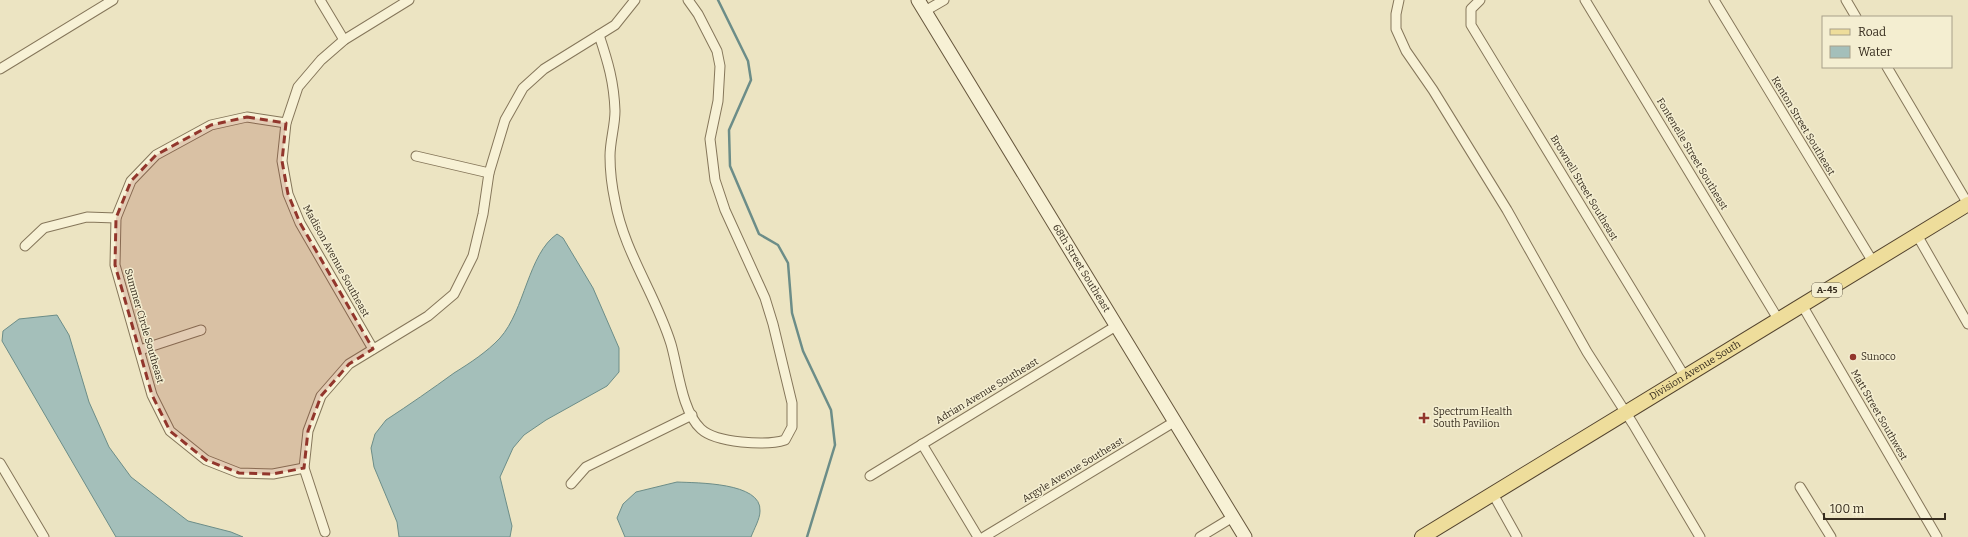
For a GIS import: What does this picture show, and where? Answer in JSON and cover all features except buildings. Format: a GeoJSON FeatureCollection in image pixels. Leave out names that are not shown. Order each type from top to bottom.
{"type":"FeatureCollection","features":[{"type":"Feature","properties":{"kind":"main road","name":"68th Street Southeast"},"geometry":{"type":"LineString","coordinates":[[918,0],[1245,537]]}},
{"type":"Feature","properties":{"kind":"main road","name":"Division Avenue South"},"geometry":{"type":"LineString","coordinates":[[1422,537],[1626,414],[1778,319],[1968,204]]}},
{"type":"Feature","properties":{"kind":"street"},"geometry":{"type":"LineString","coordinates":[[0,69],[113,0]]}},
{"type":"Feature","properties":{"kind":"street"},"geometry":{"type":"LineString","coordinates":[[320,0],[344,40]]}},
{"type":"Feature","properties":{"kind":"street","name":"Madison Avenue Southeast"},"geometry":{"type":"LineString","coordinates":[[373,349],[300,222],[288,194],[282,161],[286,123],[298,87],[321,60],[344,40],[409,0]]}},
{"type":"Feature","properties":{"kind":"street"},"geometry":{"type":"LineString","coordinates":[[325,532],[304,468],[308,431],[321,396],[350,364],[428,316],[454,294],[473,256],[483,214],[489,173],[505,120],[523,88],[544,69],[615,25],[635,0]]}},
{"type":"Feature","properties":{"kind":"street"},"geometry":{"type":"LineString","coordinates":[[599,35],[612,74],[615,112],[610,156],[615,201],[624,234],[657,308],[670,344],[692,415],[703,431],[713,436],[760,444],[777,443],[785,440],[792,427],[792,403],[765,298],[726,210],[716,180],[710,139],[718,101],[720,66],[717,50],[688,0]]}},
{"type":"Feature","properties":{"kind":"street"},"geometry":{"type":"LineString","coordinates":[[925,11],[944,0]]}},
{"type":"Feature","properties":{"kind":"street"},"geometry":{"type":"LineString","coordinates":[[1399,0],[1396,14],[1396,29],[1406,51],[1433,90],[1507,210],[1587,352],[1700,537]]}},
{"type":"Feature","properties":{"kind":"street","name":"Brownell Street Southeast"},"geometry":{"type":"LineString","coordinates":[[1480,0],[1471,9],[1471,25],[1685,377]]}},
{"type":"Feature","properties":{"kind":"street","name":"Fontenelle Street Southeast"},"geometry":{"type":"LineString","coordinates":[[1585,0],[1778,319]]}},
{"type":"Feature","properties":{"kind":"street","name":"Kenton Street Southeast"},"geometry":{"type":"LineString","coordinates":[[1714,0],[1873,262]]}},
{"type":"Feature","properties":{"kind":"street"},"geometry":{"type":"LineString","coordinates":[[1846,0],[1855,16]]}},
{"type":"Feature","properties":{"kind":"street"},"geometry":{"type":"LineString","coordinates":[[1888,68],[1968,204]]}},
{"type":"Feature","properties":{"kind":"street","name":"Summer Circle Southeast"},"geometry":{"type":"LineString","coordinates":[[286,123],[247,118],[211,125],[156,155],[131,181],[116,218],[115,265],[152,395],[170,431],[206,460],[239,473],[273,474],[304,468]]}},
{"type":"Feature","properties":{"kind":"street"},"geometry":{"type":"LineString","coordinates":[[416,156],[489,173]]}},
{"type":"Feature","properties":{"kind":"street"},"geometry":{"type":"LineString","coordinates":[[25,246],[44,228],[87,217],[116,218]]}},
{"type":"Feature","properties":{"kind":"street"},"geometry":{"type":"LineString","coordinates":[[1917,235],[1968,324]]}},
{"type":"Feature","properties":{"kind":"street","name":"Matt Street Southwest"},"geometry":{"type":"LineString","coordinates":[[1802,305],[1937,537]]}},
{"type":"Feature","properties":{"kind":"street","name":"Adrian Avenue Southeast"},"geometry":{"type":"LineString","coordinates":[[870,476],[1116,326]]}},
{"type":"Feature","properties":{"kind":"street"},"geometry":{"type":"LineString","coordinates":[[140,350],[201,330]]}},
{"type":"Feature","properties":{"kind":"street"},"geometry":{"type":"LineString","coordinates":[[572,484],[586,467],[692,415]]}},
{"type":"Feature","properties":{"kind":"street","name":"Argyle Avenue Southeast"},"geometry":{"type":"LineString","coordinates":[[984,537],[1174,422]]}},
{"type":"Feature","properties":{"kind":"street"},"geometry":{"type":"LineString","coordinates":[[922,444],[978,537]]}},
{"type":"Feature","properties":{"kind":"street"},"geometry":{"type":"LineString","coordinates":[[0,463],[44,537]]}},
{"type":"Feature","properties":{"kind":"street"},"geometry":{"type":"LineString","coordinates":[[1800,487],[1831,537]]}},
{"type":"Feature","properties":{"kind":"street"},"geometry":{"type":"LineString","coordinates":[[1493,494],[1517,537]]}},
{"type":"Feature","properties":{"kind":"street"},"geometry":{"type":"LineString","coordinates":[[1200,537],[1233,517]]}},
{"type":"Feature","properties":{"kind":"highlighted area"},"geometry":{"type":"Polygon","coordinates":[[[247,117],[286,123],[282,161],[288,194],[300,223],[373,349],[349,364],[321,396],[308,431],[304,468],[273,474],[239,473],[206,460],[170,431],[152,395],[115,265],[116,218],[131,181],[156,155],[211,125],[247,117]]]}},
{"type":"Feature","properties":{"kind":"water"},"geometry":{"type":"Polygon","coordinates":[[[557,234],[563,238],[593,288],[619,348],[619,372],[607,386],[546,420],[524,435],[513,448],[500,477],[512,526],[510,537],[399,537],[397,522],[374,467],[371,448],[375,434],[386,420],[478,357],[500,338],[515,313],[539,255],[547,243],[557,234]]]}},
{"type":"Feature","properties":{"kind":"water"},"geometry":{"type":"Polygon","coordinates":[[[57,315],[69,335],[89,402],[109,447],[131,477],[188,521],[231,532],[243,537],[116,537],[2,341],[3,331],[19,319],[57,315]]]}},
{"type":"Feature","properties":{"kind":"water"},"geometry":{"type":"Polygon","coordinates":[[[677,482],[726,486],[740,489],[751,494],[758,501],[760,514],[751,537],[625,537],[617,518],[623,504],[636,492],[677,482]]]}},
{"type":"Feature","properties":{"kind":"waterway"},"geometry":{"type":"LineString","coordinates":[[718,0],[748,61],[751,80],[729,130],[730,166],[759,234],[778,245],[788,263],[792,313],[803,351],[831,410],[835,445],[807,537]]}},
{"type":"Feature","properties":{"kind":"place","name":"Sunoco"},"geometry":{"type":"Point","coordinates":[1853,357]}},
{"type":"Feature","properties":{"kind":"place","name":"Spectrum Health South Pavilion"},"geometry":{"type":"Point","coordinates":[1424,418]}}]}
